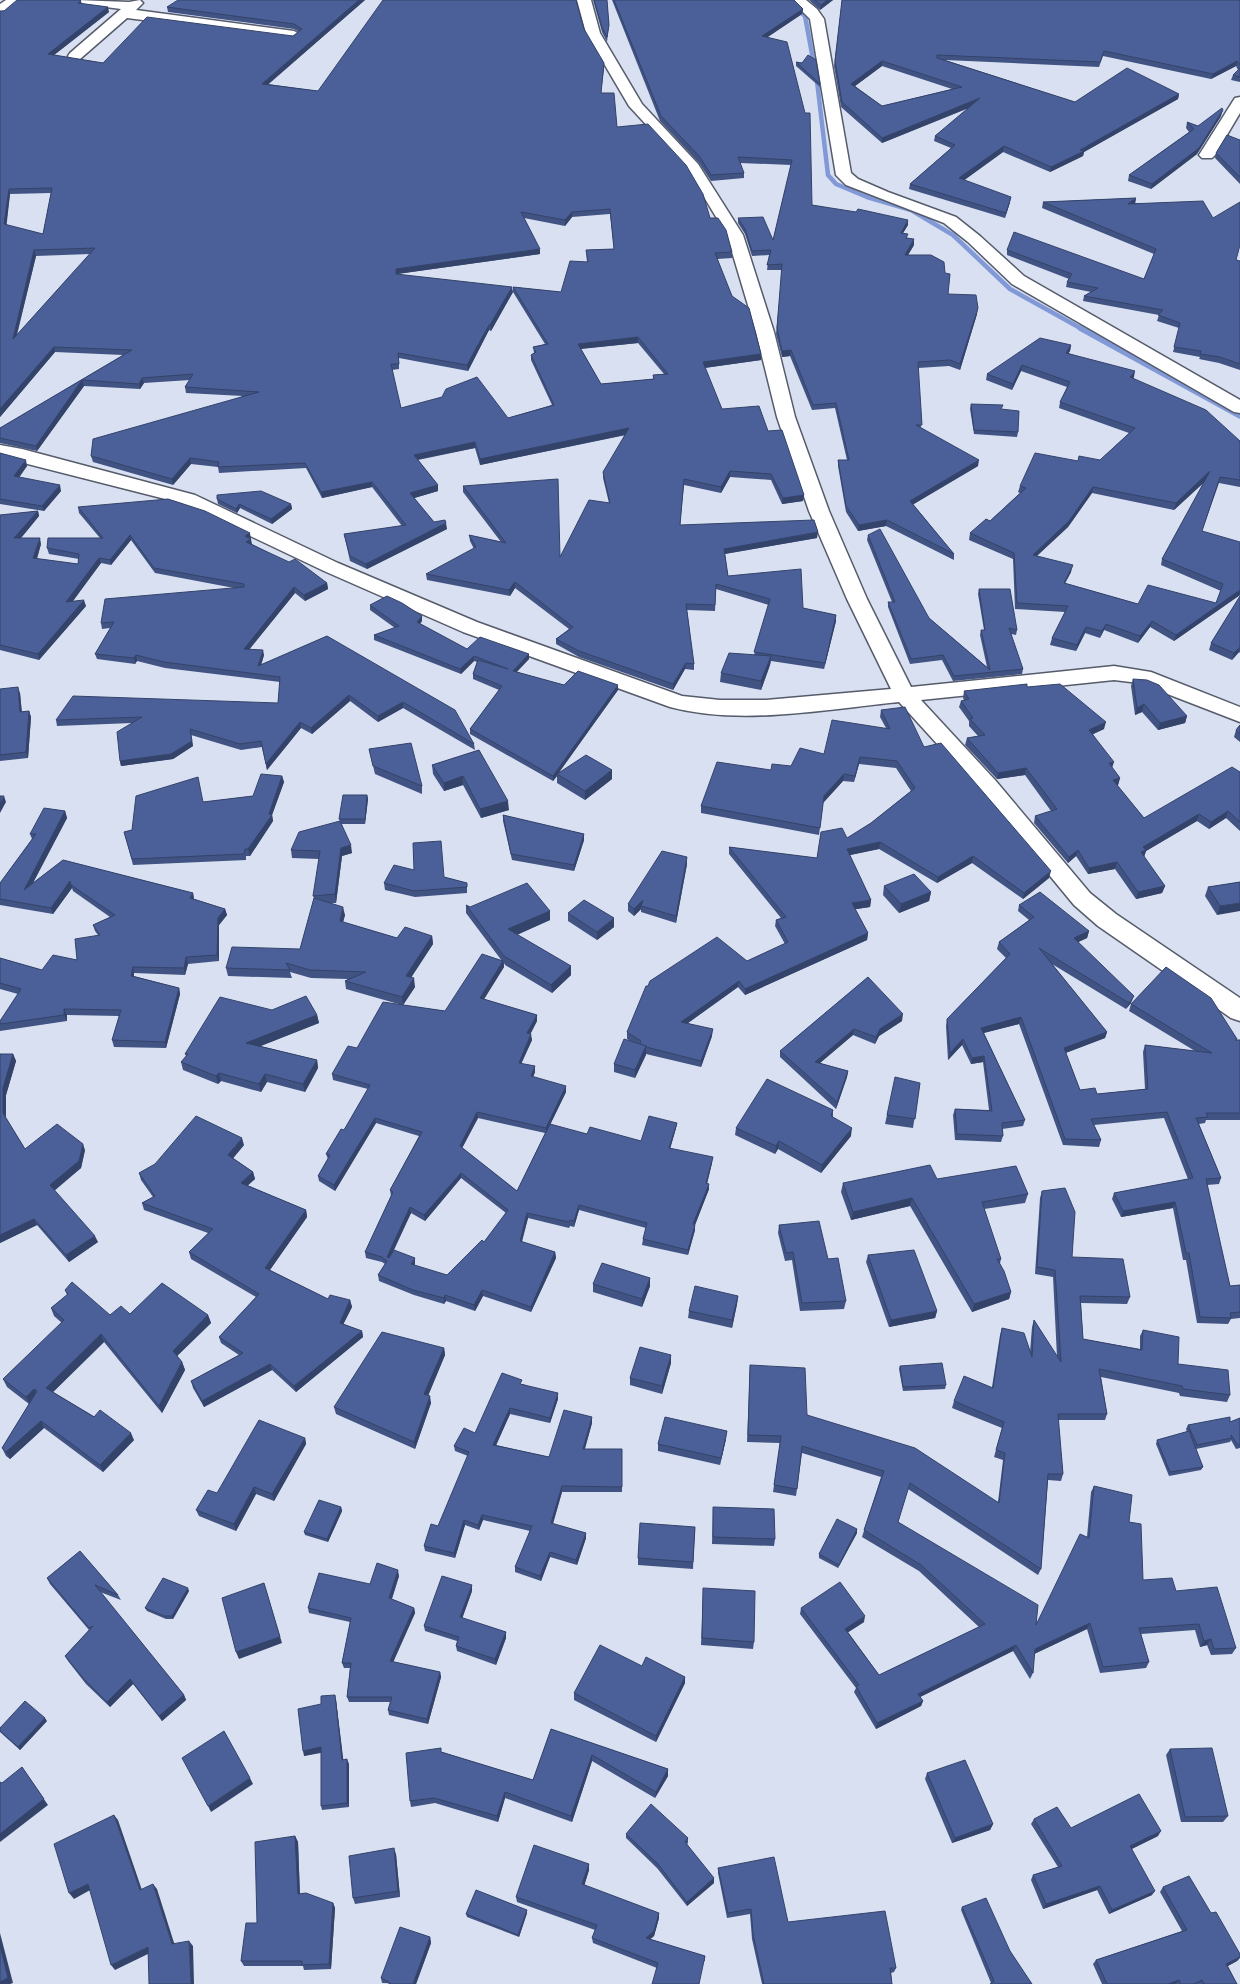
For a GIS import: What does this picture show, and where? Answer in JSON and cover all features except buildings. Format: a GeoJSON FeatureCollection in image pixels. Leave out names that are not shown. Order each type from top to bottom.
{"type":"FeatureCollection","features":[{"type":"Feature","properties":{"kind":"street"},"geometry":{"type":"LineString","coordinates":[[0,11],[14,0]]}},
{"type":"Feature","properties":{"kind":"street"},"geometry":{"type":"LineString","coordinates":[[83,0],[294,35]]}},
{"type":"Feature","properties":{"kind":"street"},"geometry":{"type":"LineString","coordinates":[[584,0],[593,33],[636,106],[693,167],[735,234],[765,332],[786,417],[819,511],[857,599],[904,694],[987,786],[1082,899],[1107,920],[1240,1011]]}},
{"type":"Feature","properties":{"kind":"street"},"geometry":{"type":"LineString","coordinates":[[798,0],[817,19],[844,176],[852,182],[874,192],[950,220],[974,239],[1018,280],[1240,408]]}},
{"type":"Feature","properties":{"kind":"street"},"geometry":{"type":"LineString","coordinates":[[75,56],[132,7]]}},
{"type":"Feature","properties":{"kind":"street"},"geometry":{"type":"LineString","coordinates":[[1207,155],[1240,101]]}},
{"type":"Feature","properties":{"kind":"street"},"geometry":{"type":"LineString","coordinates":[[0,452],[22,455],[188,499],[331,567],[470,627],[678,702],[714,708],[803,704],[1114,673],[1143,677],[1240,714]]}},
{"type":"Feature","properties":{"kind":"waterway"},"geometry":{"type":"LineString","coordinates":[[788,0],[805,16],[817,81],[828,175],[836,184],[867,197],[911,210],[953,235],[1010,289],[1082,329]]}},
{"type":"Feature","properties":{"kind":"waterway"},"geometry":{"type":"LineString","coordinates":[[1080,328],[1240,416]]}}]}
